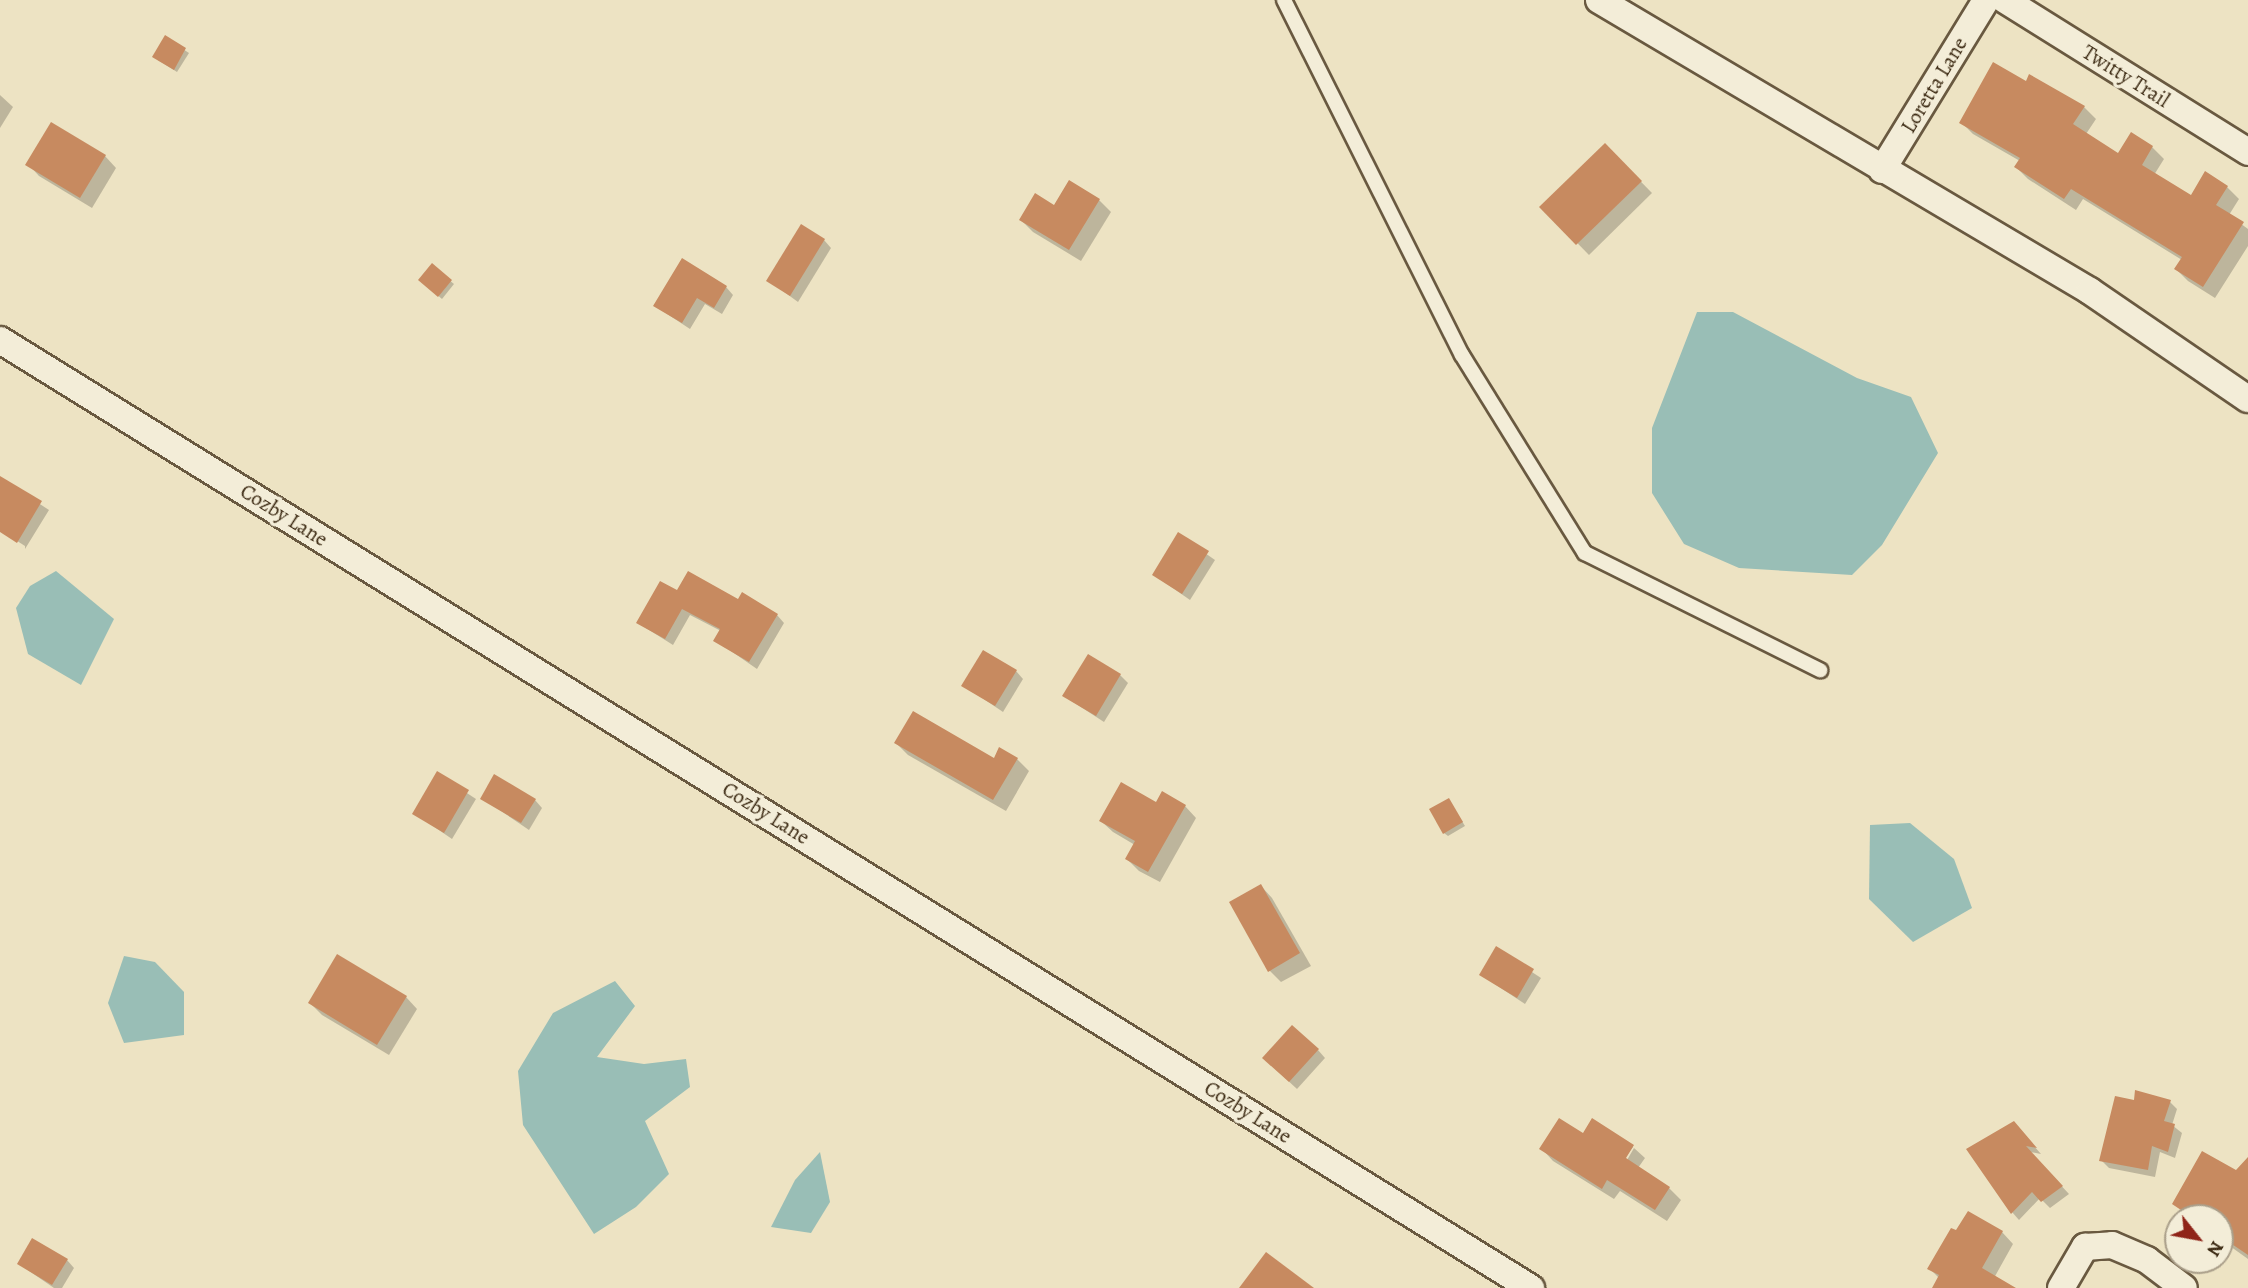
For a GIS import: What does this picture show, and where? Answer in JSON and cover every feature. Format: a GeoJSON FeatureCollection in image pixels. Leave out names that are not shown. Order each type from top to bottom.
{"type":"FeatureCollection","features":[{"type":"Feature","properties":{"kind":"street"},"geometry":{"type":"LineString","coordinates":[[1599,0],[2090,291],[2248,399]]}},
{"type":"Feature","properties":{"kind":"street","name":"Loretta Lane"},"geometry":{"type":"LineString","coordinates":[[1882,170],[1986,0]]}},
{"type":"Feature","properties":{"kind":"street","name":"Twitty Trail"},"geometry":{"type":"LineString","coordinates":[[2005,0],[2248,152]]}},
{"type":"Feature","properties":{"kind":"street","name":"Cozby Lane"},"geometry":{"type":"LineString","coordinates":[[0,340],[1531,1288]]}},
{"type":"Feature","properties":{"kind":"street"},"geometry":{"type":"LineString","coordinates":[[2061,1288],[2085,1247],[2112,1245],[2147,1260],[2184,1288]]}},
{"type":"Feature","properties":{"kind":"lane"},"geometry":{"type":"LineString","coordinates":[[1284,0],[1462,355],[1585,553],[1820,670]]}},
{"type":"Feature","properties":{"kind":"water"},"geometry":{"type":"Polygon","coordinates":[[[1697,312],[1733,312],[1857,378],[1911,397],[1938,453],[1882,545],[1852,575],[1739,568],[1684,544],[1652,493],[1652,428],[1697,312]]]}},
{"type":"Feature","properties":{"kind":"water"},"geometry":{"type":"Polygon","coordinates":[[[56,571],[114,619],[81,685],[28,654],[16,608],[30,586],[56,571]]]}},
{"type":"Feature","properties":{"kind":"water"},"geometry":{"type":"Polygon","coordinates":[[[1910,823],[1954,859],[1972,908],[1913,942],[1869,899],[1870,825],[1910,823]]]}},
{"type":"Feature","properties":{"kind":"water"},"geometry":{"type":"Polygon","coordinates":[[[124,956],[155,962],[184,992],[184,1035],[124,1043],[108,1003],[124,956]]]}},
{"type":"Feature","properties":{"kind":"water"},"geometry":{"type":"Polygon","coordinates":[[[615,981],[635,1006],[597,1057],[644,1064],[686,1059],[690,1087],[645,1121],[669,1174],[636,1207],[594,1234],[523,1125],[518,1071],[553,1013],[615,981]]]}},
{"type":"Feature","properties":{"kind":"water"},"geometry":{"type":"Polygon","coordinates":[[[820,1152],[830,1202],[811,1233],[771,1227],[795,1180],[820,1152]]]}},
{"type":"Feature","properties":{"kind":"building"},"geometry":{"type":"Polygon","coordinates":[[[165,35],[186,48],[174,70],[152,57],[165,35]]]}},
{"type":"Feature","properties":{"kind":"building"},"geometry":{"type":"Polygon","coordinates":[[[1993,62],[2026,81],[2029,74],[2085,106],[2073,124],[2118,153],[2131,132],[2153,146],[2142,165],[2191,195],[2205,171],[2228,186],[2216,205],[2244,222],[2203,287],[2174,269],[2182,257],[2071,189],[2064,199],[2014,167],[2020,158],[1959,123],[1993,62]]]}},
{"type":"Feature","properties":{"kind":"building"},"geometry":{"type":"Polygon","coordinates":[[[51,122],[106,155],[80,198],[25,165],[51,122]]]}},
{"type":"Feature","properties":{"kind":"building"},"geometry":{"type":"Polygon","coordinates":[[[1605,143],[1642,181],[1576,245],[1539,207],[1605,143]]]}},
{"type":"Feature","properties":{"kind":"building"},"geometry":{"type":"Polygon","coordinates":[[[1069,180],[1100,199],[1069,250],[1019,220],[1035,193],[1054,205],[1069,180]]]}},
{"type":"Feature","properties":{"kind":"building"},"geometry":{"type":"Polygon","coordinates":[[[801,224],[825,239],[790,296],[766,281],[801,224]]]}},
{"type":"Feature","properties":{"kind":"building"},"geometry":{"type":"Polygon","coordinates":[[[682,258],[727,286],[714,308],[697,298],[682,323],[653,306],[682,258]]]}},
{"type":"Feature","properties":{"kind":"building"},"geometry":{"type":"Polygon","coordinates":[[[432,263],[452,280],[438,297],[418,280],[432,263]]]}},
{"type":"Feature","properties":{"kind":"building"},"geometry":{"type":"Polygon","coordinates":[[[0,476],[42,501],[17,543],[0,532],[0,476]]]}},
{"type":"Feature","properties":{"kind":"building"},"geometry":{"type":"Polygon","coordinates":[[[1178,532],[1209,551],[1182,594],[1152,575],[1178,532]]]}},
{"type":"Feature","properties":{"kind":"building"},"geometry":{"type":"Polygon","coordinates":[[[688,571],[738,599],[742,592],[778,614],[749,662],[713,641],[720,629],[682,609],[665,639],[636,623],[660,581],[677,590],[688,571]]]}},
{"type":"Feature","properties":{"kind":"building"},"geometry":{"type":"Polygon","coordinates":[[[983,650],[1017,670],[995,706],[961,686],[983,650]]]}},
{"type":"Feature","properties":{"kind":"building"},"geometry":{"type":"Polygon","coordinates":[[[1088,654],[1121,674],[1096,716],[1062,696],[1088,654]]]}},
{"type":"Feature","properties":{"kind":"building"},"geometry":{"type":"Polygon","coordinates":[[[913,711],[994,758],[999,747],[1018,758],[993,800],[894,743],[913,711]]]}},
{"type":"Feature","properties":{"kind":"building"},"geometry":{"type":"Polygon","coordinates":[[[437,771],[469,790],[444,833],[412,814],[437,771]]]}},
{"type":"Feature","properties":{"kind":"building"},"geometry":{"type":"Polygon","coordinates":[[[494,774],[536,799],[521,823],[480,799],[494,774]]]}},
{"type":"Feature","properties":{"kind":"building"},"geometry":{"type":"Polygon","coordinates":[[[1121,782],[1156,802],[1162,791],[1186,805],[1148,872],[1125,859],[1135,841],[1099,821],[1121,782]]]}},
{"type":"Feature","properties":{"kind":"building"},"geometry":{"type":"Polygon","coordinates":[[[1449,798],[1463,822],[1443,834],[1429,809],[1449,798]]]}},
{"type":"Feature","properties":{"kind":"building"},"geometry":{"type":"Polygon","coordinates":[[[1261,884],[1300,953],[1268,972],[1229,902],[1261,884]]]}},
{"type":"Feature","properties":{"kind":"building"},"geometry":{"type":"Polygon","coordinates":[[[1496,946],[1534,969],[1517,998],[1479,975],[1496,946]]]}},
{"type":"Feature","properties":{"kind":"building"},"geometry":{"type":"Polygon","coordinates":[[[337,954],[407,996],[377,1045],[308,1003],[337,954]]]}},
{"type":"Feature","properties":{"kind":"building"},"geometry":{"type":"Polygon","coordinates":[[[1292,1025],[1319,1049],[1289,1082],[1262,1058],[1292,1025]]]}},
{"type":"Feature","properties":{"kind":"building"},"geometry":{"type":"Polygon","coordinates":[[[2135,1090],[2171,1100],[2164,1121],[2175,1124],[2168,1152],[2152,1146],[2148,1170],[2099,1161],[2115,1096],[2134,1100],[2135,1090]]]}},
{"type":"Feature","properties":{"kind":"building"},"geometry":{"type":"Polygon","coordinates":[[[1559,1118],[1583,1133],[1592,1118],[1634,1145],[1626,1158],[1670,1187],[1655,1210],[1607,1180],[1602,1189],[1539,1149],[1559,1118]]]}},
{"type":"Feature","properties":{"kind":"building"},"geometry":{"type":"Polygon","coordinates":[[[2014,1121],[2037,1148],[2026,1146],[2063,1186],[2041,1202],[2032,1192],[2011,1214],[1966,1149],[2014,1121]]]}},
{"type":"Feature","properties":{"kind":"building"},"geometry":{"type":"Polygon","coordinates":[[[2202,1151],[2236,1170],[2248,1157],[2248,1255],[2234,1246],[2234,1204],[2172,1204],[2202,1151]]]}},
{"type":"Feature","properties":{"kind":"building"},"geometry":{"type":"Polygon","coordinates":[[[1968,1211],[2003,1231],[1982,1268],[2016,1288],[1932,1288],[1939,1275],[1927,1269],[1951,1228],[1956,1230],[1968,1211]]]}},
{"type":"Feature","properties":{"kind":"building"},"geometry":{"type":"Polygon","coordinates":[[[32,1238],[68,1259],[52,1285],[17,1264],[32,1238]]]}},
{"type":"Feature","properties":{"kind":"building"},"geometry":{"type":"Polygon","coordinates":[[[1266,1252],[1314,1288],[1239,1288],[1266,1252]]]}}]}
